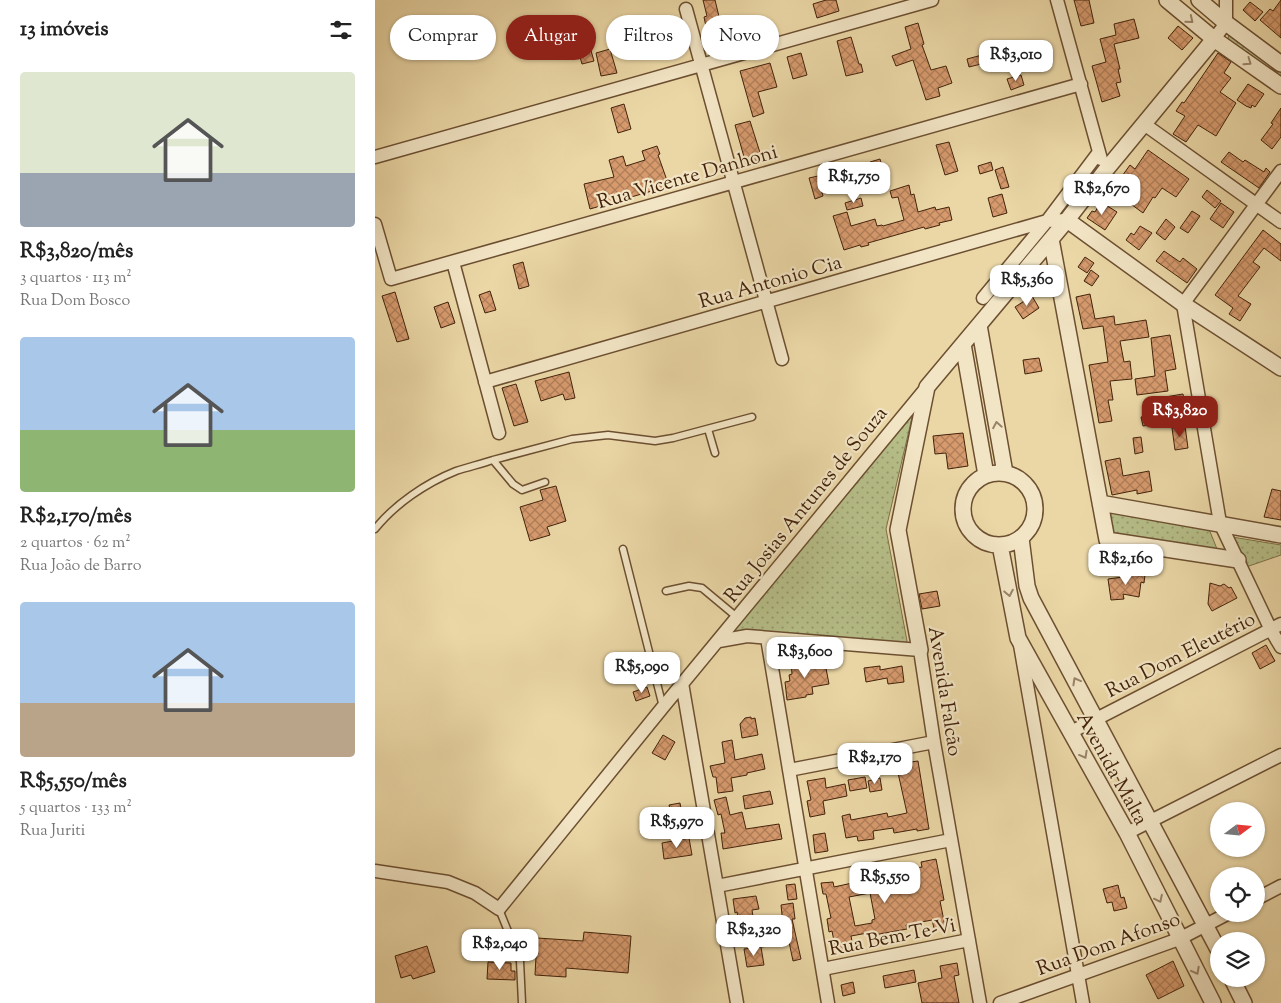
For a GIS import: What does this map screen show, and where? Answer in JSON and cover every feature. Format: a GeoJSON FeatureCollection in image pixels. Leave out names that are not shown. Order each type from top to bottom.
{"type":"FeatureCollection","features":[{"type":"Feature","properties":{"kind":"street"},"geometry":{"type":"LineString","coordinates":[[375,157],[932,0]]}},
{"type":"Feature","properties":{"kind":"street"},"geometry":{"type":"LineString","coordinates":[[1057,0],[1105,171]]}},
{"type":"Feature","properties":{"kind":"street"},"geometry":{"type":"LineString","coordinates":[[1167,0],[1214,39],[1281,86]]}},
{"type":"Feature","properties":{"kind":"street"},"geometry":{"type":"LineString","coordinates":[[1199,0],[1226,23],[1281,64]]}},
{"type":"Feature","properties":{"kind":"street"},"geometry":{"type":"LineString","coordinates":[[1226,0],[1226,23]]}},
{"type":"Feature","properties":{"kind":"street"},"geometry":{"type":"LineString","coordinates":[[685,9],[782,359]]}},
{"type":"Feature","properties":{"kind":"street","name":"Rua Josias Antunes de Souza"},"geometry":{"type":"LineString","coordinates":[[499,909],[682,683],[719,641],[927,387],[1067,220],[1226,23]]}},
{"type":"Feature","properties":{"kind":"street","name":"Rua Vicente Danhoni"},"geometry":{"type":"LineString","coordinates":[[377,241],[391,278],[1081,84]]}},
{"type":"Feature","properties":{"kind":"street"},"geometry":{"type":"LineString","coordinates":[[1144,124],[1281,222]]}},
{"type":"Feature","properties":{"kind":"street"},"geometry":{"type":"LineString","coordinates":[[983,298],[1047,221],[1099,152]]}},
{"type":"Feature","properties":{"kind":"street"},"geometry":{"type":"LineString","coordinates":[[1281,171],[1183,304],[1220,524],[1276,627],[1281,647]]}},
{"type":"Feature","properties":{"kind":"street"},"geometry":{"type":"LineString","coordinates":[[1067,220],[1183,304],[1281,368]]}},
{"type":"Feature","properties":{"kind":"street","name":"Rua Antonio Cia"},"geometry":{"type":"LineString","coordinates":[[485,382],[1047,221],[1067,220]]}},
{"type":"Feature","properties":{"kind":"street"},"geometry":{"type":"LineString","coordinates":[[375,224],[377,241]]}},
{"type":"Feature","properties":{"kind":"street"},"geometry":{"type":"LineString","coordinates":[[1051,239],[1107,540],[1238,560]]}},
{"type":"Feature","properties":{"kind":"street"},"geometry":{"type":"LineString","coordinates":[[453,262],[499,433]]}},
{"type":"Feature","properties":{"kind":"street"},"geometry":{"type":"LineString","coordinates":[[979,325],[1005,473]]}},
{"type":"Feature","properties":{"kind":"street"},"geometry":{"type":"LineString","coordinates":[[963,344],[986,475]]}},
{"type":"Feature","properties":{"kind":"street","name":"Avenida Falcão"},"geometry":{"type":"LineString","coordinates":[[927,387],[898,530],[980,1003]]}},
{"type":"Feature","properties":{"kind":"street"},"geometry":{"type":"LineString","coordinates":[[1005,473],[1025,484],[1034,504],[1035,512],[1030,526],[1021,538],[1014,542],[1000,545],[992,544],[972,533],[964,520],[963,504],[965,496],[973,484],[986,475],[1005,473]]}},
{"type":"Feature","properties":{"kind":"street"},"geometry":{"type":"LineString","coordinates":[[1100,502],[1281,535]]}},
{"type":"Feature","properties":{"kind":"street","name":"Avenida Malta"},"geometry":{"type":"LineString","coordinates":[[1021,538],[1027,586],[1031,598],[1210,933]]}},
{"type":"Feature","properties":{"kind":"street","name":"Avenida Malta"},"geometry":{"type":"LineString","coordinates":[[1000,545],[1018,638],[1127,833],[1213,1003]]}},
{"type":"Feature","properties":{"kind":"street","name":"Rua Dom Eleutério"},"geometry":{"type":"LineString","coordinates":[[1071,732],[1276,627]]}},
{"type":"Feature","properties":{"kind":"street"},"geometry":{"type":"LineString","coordinates":[[719,641],[747,636],[919,650]]}},
{"type":"Feature","properties":{"kind":"street"},"geometry":{"type":"LineString","coordinates":[[767,638],[829,1003]]}},
{"type":"Feature","properties":{"kind":"street"},"geometry":{"type":"LineString","coordinates":[[1018,638],[1083,1003]]}},
{"type":"Feature","properties":{"kind":"street"},"geometry":{"type":"LineString","coordinates":[[682,683],[737,1003]]}},
{"type":"Feature","properties":{"kind":"street"},"geometry":{"type":"LineString","coordinates":[[789,770],[934,742]]}},
{"type":"Feature","properties":{"kind":"street"},"geometry":{"type":"LineString","coordinates":[[1127,833],[1281,755]]}},
{"type":"Feature","properties":{"kind":"street"},"geometry":{"type":"LineString","coordinates":[[717,886],[951,840]]}},
{"type":"Feature","properties":{"kind":"street"},"geometry":{"type":"LineString","coordinates":[[375,871],[448,882],[475,893],[499,909]]}},
{"type":"Feature","properties":{"kind":"street"},"geometry":{"type":"LineString","coordinates":[[1265,894],[1281,886]]}},
{"type":"Feature","properties":{"kind":"street","name":"Rua Dom Afonso"},"geometry":{"type":"LineString","coordinates":[[1000,1003],[1179,939],[1212,922]]}},
{"type":"Feature","properties":{"kind":"street","name":"Rua Bem-Te-Vi"},"geometry":{"type":"LineString","coordinates":[[823,969],[969,940]]}},
{"type":"Feature","properties":{"kind":"street"},"geometry":{"type":"LineString","coordinates":[[1236,987],[1244,1003]]}},
{"type":"Feature","properties":{"kind":"lane"},"geometry":{"type":"LineString","coordinates":[[375,529],[400,504],[433,482],[457,471],[493,460],[573,439],[593,436],[609,435],[655,441],[752,417]]}},
{"type":"Feature","properties":{"kind":"lane"},"geometry":{"type":"LineString","coordinates":[[708,429],[715,453]]}},
{"type":"Feature","properties":{"kind":"lane"},"geometry":{"type":"LineString","coordinates":[[493,460],[513,484],[522,490],[545,482]]}},
{"type":"Feature","properties":{"kind":"lane"},"geometry":{"type":"LineString","coordinates":[[623,549],[663,707]]}},
{"type":"Feature","properties":{"kind":"lane"},"geometry":{"type":"LineString","coordinates":[[667,591],[689,586],[702,588],[738,618]]}},
{"type":"Feature","properties":{"kind":"lane"},"geometry":{"type":"LineString","coordinates":[[499,909],[520,961],[522,1003]]}},
{"type":"Feature","properties":{"kind":"green space"},"geometry":{"type":"Polygon","coordinates":[[[1231,34],[1281,71],[1281,79],[1230,41],[1228,37],[1231,34]]]}},
{"type":"Feature","properties":{"kind":"green space"},"geometry":{"type":"Polygon","coordinates":[[[914,409],[886,529],[907,641],[905,645],[729,634],[914,409]]]}},
{"type":"Feature","properties":{"kind":"green space"},"geometry":{"type":"Polygon","coordinates":[[[1106,511],[1209,529],[1219,554],[1111,537],[1106,511]]]}},
{"type":"Feature","properties":{"kind":"green space"},"geometry":{"type":"Polygon","coordinates":[[[1232,537],[1281,545],[1281,555],[1246,567],[1232,537]]]}},
{"type":"Feature","properties":{"kind":"building"},"geometry":{"type":"Polygon","coordinates":[[[703,0],[715,0],[719,15],[707,15],[703,0]]]}},
{"type":"Feature","properties":{"kind":"building"},"geometry":{"type":"Polygon","coordinates":[[[826,0],[836,0],[839,11],[817,18],[813,4],[826,0]]]}},
{"type":"Feature","properties":{"kind":"building"},"geometry":{"type":"Polygon","coordinates":[[[1074,0],[1089,0],[1094,23],[1081,26],[1074,0]]]}},
{"type":"Feature","properties":{"kind":"building"},"geometry":{"type":"Polygon","coordinates":[[[1281,0],[1281,38],[1260,20],[1270,9],[1273,11],[1281,0]]]}},
{"type":"Feature","properties":{"kind":"building"},"geometry":{"type":"Polygon","coordinates":[[[1250,2],[1263,12],[1255,21],[1243,10],[1250,2]]]}},
{"type":"Feature","properties":{"kind":"building"},"geometry":{"type":"Polygon","coordinates":[[[1134,19],[1139,38],[1114,44],[1120,69],[1118,69],[1121,82],[1116,83],[1120,96],[1102,102],[1092,66],[1106,62],[1100,39],[1116,35],[1114,24],[1134,19]]]}},
{"type":"Feature","properties":{"kind":"building"},"geometry":{"type":"Polygon","coordinates":[[[918,23],[924,44],[922,45],[931,70],[946,66],[952,83],[938,88],[940,96],[926,100],[913,60],[896,66],[892,56],[911,49],[905,27],[918,23]]]}},
{"type":"Feature","properties":{"kind":"building"},"geometry":{"type":"Polygon","coordinates":[[[1178,26],[1193,38],[1182,50],[1168,38],[1178,26]]]}},
{"type":"Feature","properties":{"kind":"building"},"geometry":{"type":"Polygon","coordinates":[[[851,37],[863,72],[846,76],[837,41],[851,37]]]}},
{"type":"Feature","properties":{"kind":"building"},"geometry":{"type":"Polygon","coordinates":[[[606,50],[606,60],[613,60],[617,73],[601,76],[596,53],[606,50]]]}},
{"type":"Feature","properties":{"kind":"building"},"geometry":{"type":"Polygon","coordinates":[[[801,53],[807,75],[793,79],[787,57],[801,53]]]}},
{"type":"Feature","properties":{"kind":"building"},"geometry":{"type":"Polygon","coordinates":[[[1218,53],[1231,62],[1224,73],[1231,78],[1220,92],[1236,103],[1216,136],[1198,125],[1186,142],[1173,134],[1185,116],[1176,111],[1182,102],[1184,103],[1218,53]]]}},
{"type":"Feature","properties":{"kind":"building"},"geometry":{"type":"Polygon","coordinates":[[[982,55],[985,63],[969,67],[967,59],[982,55]]]}},
{"type":"Feature","properties":{"kind":"building"},"geometry":{"type":"Polygon","coordinates":[[[581,60],[594,60],[594,61],[582,64],[581,60]]]}},
{"type":"Feature","properties":{"kind":"building"},"geometry":{"type":"Polygon","coordinates":[[[770,63],[777,87],[758,92],[764,113],[753,117],[740,71],[770,63]]]}},
{"type":"Feature","properties":{"kind":"building"},"geometry":{"type":"Polygon","coordinates":[[[1021,75],[1024,85],[1011,90],[1007,79],[1021,75]]]}},
{"type":"Feature","properties":{"kind":"building"},"geometry":{"type":"Polygon","coordinates":[[[1248,84],[1264,94],[1255,107],[1252,105],[1251,108],[1237,100],[1248,84]]]}},
{"type":"Feature","properties":{"kind":"building"},"geometry":{"type":"Polygon","coordinates":[[[624,104],[631,129],[618,133],[611,108],[624,104]]]}},
{"type":"Feature","properties":{"kind":"building"},"geometry":{"type":"Polygon","coordinates":[[[1281,108],[1281,137],[1272,149],[1261,140],[1273,124],[1271,123],[1281,108]]]}},
{"type":"Feature","properties":{"kind":"building"},"geometry":{"type":"Polygon","coordinates":[[[750,121],[762,159],[746,164],[735,125],[750,121]]]}},
{"type":"Feature","properties":{"kind":"building"},"geometry":{"type":"Polygon","coordinates":[[[949,142],[958,171],[945,175],[936,145],[949,142]]]}},
{"type":"Feature","properties":{"kind":"building"},"geometry":{"type":"Polygon","coordinates":[[[657,146],[660,154],[658,155],[669,186],[590,209],[584,184],[614,177],[609,160],[623,156],[626,166],[645,160],[642,151],[657,146]]]}},
{"type":"Feature","properties":{"kind":"building"},"geometry":{"type":"Polygon","coordinates":[[[1148,150],[1189,179],[1176,197],[1162,188],[1155,198],[1153,197],[1143,213],[1112,190],[1130,165],[1135,169],[1148,150]]]}},
{"type":"Feature","properties":{"kind":"building"},"geometry":{"type":"Polygon","coordinates":[[[1229,152],[1243,162],[1245,160],[1264,172],[1266,168],[1270,172],[1259,188],[1221,162],[1229,152]]]}},
{"type":"Feature","properties":{"kind":"building"},"geometry":{"type":"Polygon","coordinates":[[[880,159],[887,185],[877,187],[870,162],[880,159]]]}},
{"type":"Feature","properties":{"kind":"building"},"geometry":{"type":"Polygon","coordinates":[[[991,162],[993,170],[980,174],[978,166],[991,162]]]}},
{"type":"Feature","properties":{"kind":"building"},"geometry":{"type":"Polygon","coordinates":[[[1003,167],[1009,187],[1001,189],[995,170],[1003,167]]]}},
{"type":"Feature","properties":{"kind":"building"},"geometry":{"type":"Polygon","coordinates":[[[818,176],[823,196],[815,199],[809,178],[818,176]]]}},
{"type":"Feature","properties":{"kind":"building"},"geometry":{"type":"Polygon","coordinates":[[[909,185],[911,195],[914,194],[918,212],[935,207],[936,210],[949,207],[952,220],[939,223],[940,225],[925,229],[924,227],[868,243],[869,245],[861,247],[860,245],[844,250],[833,216],[847,212],[851,226],[875,219],[877,226],[904,220],[898,197],[892,198],[890,191],[909,185]]]}},
{"type":"Feature","properties":{"kind":"building"},"geometry":{"type":"Polygon","coordinates":[[[1207,190],[1221,201],[1215,208],[1202,197],[1207,190]]]}},
{"type":"Feature","properties":{"kind":"building"},"geometry":{"type":"Polygon","coordinates":[[[1002,194],[1007,213],[993,217],[988,198],[1002,194]]]}},
{"type":"Feature","properties":{"kind":"building"},"geometry":{"type":"Polygon","coordinates":[[[861,198],[863,206],[847,210],[845,203],[861,198]]]}},
{"type":"Feature","properties":{"kind":"building"},"geometry":{"type":"Polygon","coordinates":[[[1101,202],[1117,212],[1105,230],[1087,218],[1092,211],[1095,212],[1101,202]]]}},
{"type":"Feature","properties":{"kind":"building"},"geometry":{"type":"Polygon","coordinates":[[[1221,203],[1234,212],[1223,228],[1210,219],[1221,203]]]}},
{"type":"Feature","properties":{"kind":"building"},"geometry":{"type":"Polygon","coordinates":[[[1192,211],[1200,216],[1188,233],[1180,228],[1192,211]]]}},
{"type":"Feature","properties":{"kind":"building"},"geometry":{"type":"Polygon","coordinates":[[[1166,219],[1175,227],[1165,240],[1156,233],[1166,219]]]}},
{"type":"Feature","properties":{"kind":"building"},"geometry":{"type":"Polygon","coordinates":[[[1140,226],[1152,233],[1139,250],[1126,240],[1131,233],[1134,235],[1140,226]]]}},
{"type":"Feature","properties":{"kind":"building"},"geometry":{"type":"Polygon","coordinates":[[[1263,230],[1281,244],[1281,261],[1264,248],[1253,262],[1260,267],[1238,296],[1251,304],[1240,321],[1229,314],[1233,308],[1215,295],[1263,230]]]}},
{"type":"Feature","properties":{"kind":"building"},"geometry":{"type":"Polygon","coordinates":[[[1164,251],[1180,262],[1183,258],[1197,269],[1187,283],[1156,261],[1164,251]]]}},
{"type":"Feature","properties":{"kind":"building"},"geometry":{"type":"Polygon","coordinates":[[[1085,257],[1094,263],[1087,273],[1078,267],[1085,257]]]}},
{"type":"Feature","properties":{"kind":"building"},"geometry":{"type":"Polygon","coordinates":[[[523,262],[529,286],[519,289],[513,265],[523,262]]]}},
{"type":"Feature","properties":{"kind":"building"},"geometry":{"type":"Polygon","coordinates":[[[1091,270],[1099,276],[1092,286],[1084,281],[1091,270]]]}},
{"type":"Feature","properties":{"kind":"building"},"geometry":{"type":"Polygon","coordinates":[[[490,291],[496,310],[485,313],[479,295],[490,291]]]}},
{"type":"Feature","properties":{"kind":"building"},"geometry":{"type":"Polygon","coordinates":[[[395,292],[409,339],[397,342],[382,296],[395,292]]]}},
{"type":"Feature","properties":{"kind":"building"},"geometry":{"type":"Polygon","coordinates":[[[1090,294],[1095,319],[1114,316],[1115,325],[1146,320],[1149,337],[1120,341],[1124,362],[1130,361],[1132,379],[1110,381],[1113,400],[1108,400],[1112,421],[1099,423],[1089,365],[1108,362],[1103,326],[1083,329],[1076,297],[1090,294]]]}},
{"type":"Feature","properties":{"kind":"building"},"geometry":{"type":"Polygon","coordinates":[[[1032,296],[1039,308],[1023,319],[1015,307],[1032,296]]]}},
{"type":"Feature","properties":{"kind":"building"},"geometry":{"type":"Polygon","coordinates":[[[448,302],[455,323],[441,328],[434,307],[448,302]]]}},
{"type":"Feature","properties":{"kind":"building"},"geometry":{"type":"Polygon","coordinates":[[[1170,335],[1176,369],[1165,371],[1168,391],[1137,395],[1135,379],[1155,376],[1151,338],[1170,335]]]}},
{"type":"Feature","properties":{"kind":"building"},"geometry":{"type":"Polygon","coordinates":[[[1039,358],[1042,371],[1025,374],[1023,360],[1039,358]]]}},
{"type":"Feature","properties":{"kind":"building"},"geometry":{"type":"Polygon","coordinates":[[[569,372],[575,398],[565,400],[563,394],[541,401],[535,381],[569,372]]]}},
{"type":"Feature","properties":{"kind":"building"},"geometry":{"type":"Polygon","coordinates":[[[516,384],[528,422],[514,426],[502,388],[516,384]]]}},
{"type":"Feature","properties":{"kind":"building"},"geometry":{"type":"Polygon","coordinates":[[[1183,394],[1185,406],[1167,409],[1165,397],[1183,394]]]}},
{"type":"Feature","properties":{"kind":"building"},"geometry":{"type":"Polygon","coordinates":[[[1159,414],[1161,423],[1143,426],[1141,417],[1159,414]]]}},
{"type":"Feature","properties":{"kind":"building"},"geometry":{"type":"Polygon","coordinates":[[[1185,426],[1188,448],[1175,450],[1172,428],[1185,426]]]}},
{"type":"Feature","properties":{"kind":"building"},"geometry":{"type":"Polygon","coordinates":[[[963,433],[968,466],[948,469],[946,453],[935,454],[933,436],[963,433]]]}},
{"type":"Feature","properties":{"kind":"building"},"geometry":{"type":"Polygon","coordinates":[[[1141,437],[1143,452],[1135,454],[1133,438],[1141,437]]]}},
{"type":"Feature","properties":{"kind":"building"},"geometry":{"type":"Polygon","coordinates":[[[1120,458],[1123,476],[1149,471],[1152,491],[1137,494],[1137,490],[1112,495],[1105,461],[1120,458]]]}},
{"type":"Feature","properties":{"kind":"building"},"geometry":{"type":"Polygon","coordinates":[[[556,486],[566,521],[547,527],[550,535],[530,541],[520,507],[543,500],[540,490],[556,486]]]}},
{"type":"Feature","properties":{"kind":"building"},"geometry":{"type":"Polygon","coordinates":[[[1272,489],[1281,491],[1281,520],[1264,517],[1272,489]]]}},
{"type":"Feature","properties":{"kind":"building"},"geometry":{"type":"Polygon","coordinates":[[[1131,572],[1145,575],[1144,583],[1141,582],[1139,597],[1123,594],[1124,599],[1111,600],[1108,579],[1130,576],[1131,572]]]}},
{"type":"Feature","properties":{"kind":"building"},"geometry":{"type":"Polygon","coordinates":[[[1210,583],[1220,586],[1224,584],[1229,588],[1231,587],[1237,598],[1212,611],[1208,604],[1210,583]]]}},
{"type":"Feature","properties":{"kind":"building"},"geometry":{"type":"Polygon","coordinates":[[[937,591],[940,606],[922,609],[919,594],[937,591]]]}},
{"type":"Feature","properties":{"kind":"building"},"geometry":{"type":"Polygon","coordinates":[[[1266,645],[1275,661],[1260,669],[1252,653],[1266,645]]]}},
{"type":"Feature","properties":{"kind":"building"},"geometry":{"type":"Polygon","coordinates":[[[807,660],[808,666],[825,663],[829,684],[812,687],[813,694],[806,695],[806,697],[787,700],[785,682],[790,681],[789,675],[792,674],[791,661],[807,660]]]}},
{"type":"Feature","properties":{"kind":"building"},"geometry":{"type":"Polygon","coordinates":[[[880,666],[880,670],[902,666],[904,682],[888,684],[887,678],[866,682],[864,668],[880,666]]]}},
{"type":"Feature","properties":{"kind":"building"},"geometry":{"type":"Polygon","coordinates":[[[647,687],[650,696],[636,701],[633,692],[647,687]]]}},
{"type":"Feature","properties":{"kind":"building"},"geometry":{"type":"Polygon","coordinates":[[[751,717],[751,719],[755,718],[758,735],[742,738],[740,724],[745,718],[751,717]]]}},
{"type":"Feature","properties":{"kind":"building"},"geometry":{"type":"Polygon","coordinates":[[[663,735],[675,742],[665,760],[652,753],[663,735]]]}},
{"type":"Feature","properties":{"kind":"building"},"geometry":{"type":"Polygon","coordinates":[[[732,740],[735,760],[762,754],[765,769],[731,778],[733,791],[718,793],[716,777],[713,777],[710,766],[725,763],[722,742],[732,740]]]}},
{"type":"Feature","properties":{"kind":"building"},"geometry":{"type":"Polygon","coordinates":[[[918,761],[929,829],[894,833],[893,828],[873,831],[874,839],[858,841],[857,836],[846,838],[842,816],[850,814],[851,820],[887,813],[888,817],[907,813],[896,764],[918,761]]]}},
{"type":"Feature","properties":{"kind":"building"},"geometry":{"type":"Polygon","coordinates":[[[865,777],[867,788],[850,791],[848,780],[865,777]]]}},
{"type":"Feature","properties":{"kind":"building"},"geometry":{"type":"Polygon","coordinates":[[[825,778],[826,788],[845,784],[847,796],[823,801],[825,814],[810,817],[807,801],[811,800],[807,781],[825,778]]]}},
{"type":"Feature","properties":{"kind":"building"},"geometry":{"type":"Polygon","coordinates":[[[880,778],[882,790],[870,792],[868,781],[880,778]]]}},
{"type":"Feature","properties":{"kind":"building"},"geometry":{"type":"Polygon","coordinates":[[[770,791],[773,804],[745,809],[743,796],[770,791]]]}},
{"type":"Feature","properties":{"kind":"building"},"geometry":{"type":"Polygon","coordinates":[[[726,797],[730,815],[742,812],[746,829],[779,824],[782,839],[723,849],[721,833],[725,833],[721,814],[718,815],[714,800],[726,797]]]}},
{"type":"Feature","properties":{"kind":"building"},"geometry":{"type":"Polygon","coordinates":[[[680,803],[683,819],[670,821],[667,809],[670,809],[669,805],[680,803]]]}},
{"type":"Feature","properties":{"kind":"building"},"geometry":{"type":"Polygon","coordinates":[[[825,833],[828,851],[815,853],[813,835],[825,833]]]}},
{"type":"Feature","properties":{"kind":"building"},"geometry":{"type":"Polygon","coordinates":[[[689,838],[692,855],[664,859],[662,843],[689,838]]]}},
{"type":"Feature","properties":{"kind":"building"},"geometry":{"type":"Polygon","coordinates":[[[936,859],[944,900],[940,901],[945,926],[934,928],[932,920],[906,925],[907,929],[874,935],[873,932],[851,936],[853,947],[836,951],[832,931],[829,932],[827,919],[831,918],[826,894],[823,894],[821,883],[833,882],[834,887],[866,880],[866,877],[877,874],[878,878],[899,875],[898,871],[922,867],[921,862],[936,859]],[[870,893],[849,897],[855,926],[872,923],[872,920],[875,919],[870,893]]]}},
{"type":"Feature","properties":{"kind":"building"},"geometry":{"type":"Polygon","coordinates":[[[795,884],[797,899],[788,900],[786,885],[795,884]]]}},
{"type":"Feature","properties":{"kind":"building"},"geometry":{"type":"Polygon","coordinates":[[[1118,885],[1121,898],[1124,897],[1127,908],[1114,911],[1112,902],[1107,903],[1103,889],[1118,885]]]}},
{"type":"Feature","properties":{"kind":"building"},"geometry":{"type":"Polygon","coordinates":[[[756,896],[759,909],[752,910],[755,929],[740,931],[733,899],[756,896]]]}},
{"type":"Feature","properties":{"kind":"building"},"geometry":{"type":"Polygon","coordinates":[[[793,903],[795,919],[792,919],[801,959],[793,961],[789,942],[762,947],[759,928],[783,924],[781,905],[793,903]]]}},
{"type":"Feature","properties":{"kind":"building"},"geometry":{"type":"Polygon","coordinates":[[[584,932],[631,936],[628,973],[566,968],[566,977],[535,975],[537,938],[583,941],[584,932]]]}},
{"type":"Feature","properties":{"kind":"building"},"geometry":{"type":"Polygon","coordinates":[[[427,946],[435,972],[413,979],[411,975],[401,978],[395,956],[427,946]]]}},
{"type":"Feature","properties":{"kind":"building"},"geometry":{"type":"Polygon","coordinates":[[[761,947],[764,965],[747,967],[744,949],[761,947]]]}},
{"type":"Feature","properties":{"kind":"building"},"geometry":{"type":"Polygon","coordinates":[[[1173,961],[1184,986],[1158,999],[1146,975],[1173,961]]]}},
{"type":"Feature","properties":{"kind":"building"},"geometry":{"type":"Polygon","coordinates":[[[488,962],[511,963],[511,971],[515,971],[515,980],[487,979],[488,962]]]}},
{"type":"Feature","properties":{"kind":"building"},"geometry":{"type":"Polygon","coordinates":[[[957,963],[959,975],[954,976],[959,1003],[922,1003],[918,983],[942,978],[940,966],[957,963]]]}},
{"type":"Feature","properties":{"kind":"building"},"geometry":{"type":"Polygon","coordinates":[[[914,970],[916,982],[885,988],[883,976],[914,970]]]}},
{"type":"Feature","properties":{"kind":"building"},"geometry":{"type":"Polygon","coordinates":[[[853,982],[855,993],[843,996],[841,985],[853,982]]]}}]}
